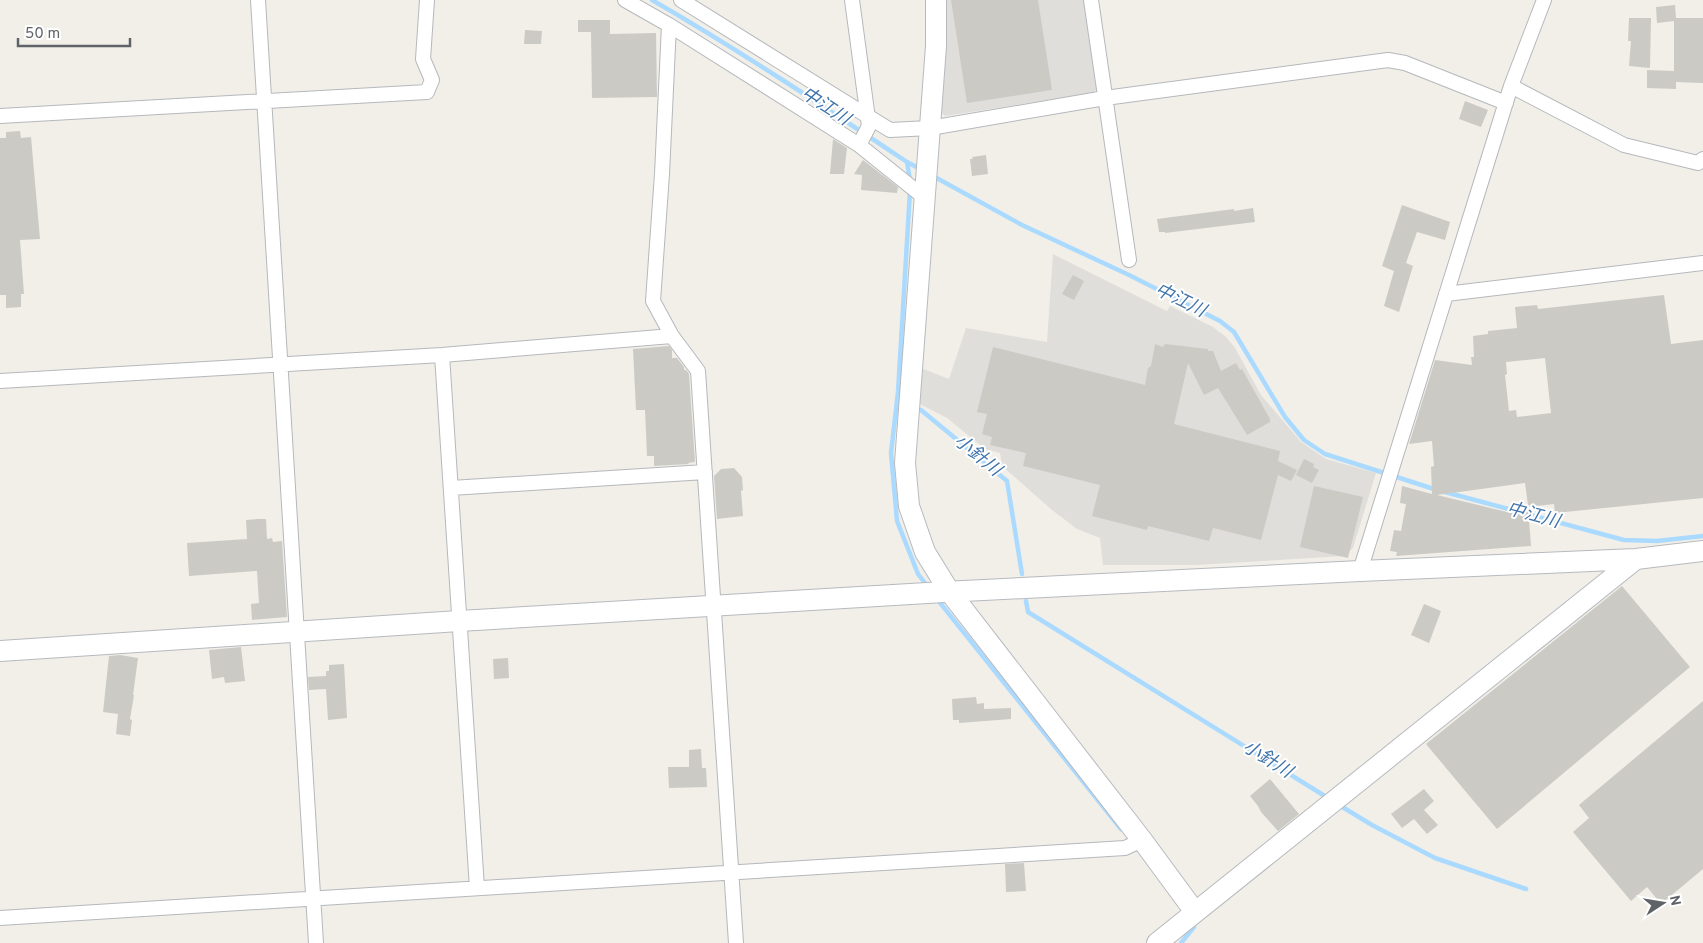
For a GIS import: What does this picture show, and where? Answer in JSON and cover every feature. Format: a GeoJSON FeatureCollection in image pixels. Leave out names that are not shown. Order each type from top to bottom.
{"type":"FeatureCollection","features":[{"type":"Feature","properties":{"kind":"street"},"geometry":{"type":"LineString","coordinates":[[258,0],[316,943]]}},
{"type":"Feature","properties":{"kind":"street"},"geometry":{"type":"LineString","coordinates":[[0,116],[427,92],[432,80],[423,58],[427,0]]}},
{"type":"Feature","properties":{"kind":"street"},"geometry":{"type":"LineString","coordinates":[[625,0],[669,25],[859,145],[926,194]]}},
{"type":"Feature","properties":{"kind":"street"},"geometry":{"type":"LineString","coordinates":[[681,0],[761,48],[869,122],[890,130],[930,128],[1105,98],[1388,60],[1405,63],[1506,103]]}},
{"type":"Feature","properties":{"kind":"street"},"geometry":{"type":"LineString","coordinates":[[852,0],[869,122],[859,145]]}},
{"type":"Feature","properties":{"kind":"street"},"geometry":{"type":"LineString","coordinates":[[936,0],[936,46],[905,463],[909,506],[925,552],[946,591],[1136,842],[1195,912]]}},
{"type":"Feature","properties":{"kind":"street"},"geometry":{"type":"LineString","coordinates":[[1091,0],[1129,260]]}},
{"type":"Feature","properties":{"kind":"street"},"geometry":{"type":"LineString","coordinates":[[1360,571],[1511,86],[1544,0]]}},
{"type":"Feature","properties":{"kind":"street"},"geometry":{"type":"LineString","coordinates":[[669,25],[662,174],[653,301],[672,336],[698,371],[736,943]]}},
{"type":"Feature","properties":{"kind":"street"},"geometry":{"type":"LineString","coordinates":[[1511,86],[1624,144],[1698,163],[1703,159]]}},
{"type":"Feature","properties":{"kind":"street"},"geometry":{"type":"LineString","coordinates":[[1446,294],[1703,263]]}},
{"type":"Feature","properties":{"kind":"street"},"geometry":{"type":"LineString","coordinates":[[0,381],[442,355],[672,336]]}},
{"type":"Feature","properties":{"kind":"street"},"geometry":{"type":"LineString","coordinates":[[442,355],[477,888]]}},
{"type":"Feature","properties":{"kind":"street"},"geometry":{"type":"LineString","coordinates":[[451,488],[705,472]]}},
{"type":"Feature","properties":{"kind":"street"},"geometry":{"type":"LineString","coordinates":[[0,651],[946,591],[1636,559],[1703,551]]}},
{"type":"Feature","properties":{"kind":"street"},"geometry":{"type":"LineString","coordinates":[[1157,943],[1636,559]]}},
{"type":"Feature","properties":{"kind":"street"},"geometry":{"type":"LineString","coordinates":[[0,918],[731,872],[1136,842]]}},
{"type":"Feature","properties":{"kind":"shaded area"},"geometry":{"type":"Polygon","coordinates":[[[944,0],[1084,0],[1097,89],[1093,93],[945,116],[940,111],[944,0]]]}},
{"type":"Feature","properties":{"kind":"shaded area"},"geometry":{"type":"Polygon","coordinates":[[[1053,254],[1167,311],[1170,306],[1213,327],[1226,337],[1235,348],[1261,395],[1301,442],[1326,459],[1376,473],[1353,548],[1344,556],[1196,565],[1103,565],[1100,538],[1077,529],[1052,510],[1002,466],[1000,453],[985,449],[947,418],[918,403],[921,368],[949,379],[966,328],[1047,342],[1053,254]]]}},
{"type":"Feature","properties":{"kind":"building"},"geometry":{"type":"Polygon","coordinates":[[[951,0],[1038,0],[1052,90],[967,103],[951,0]]]}},
{"type":"Feature","properties":{"kind":"building"},"geometry":{"type":"Polygon","coordinates":[[[1675,5],[1676,18],[1703,18],[1703,83],[1676,82],[1676,89],[1647,88],[1647,70],[1674,71],[1674,21],[1657,23],[1656,7],[1675,5]]]}},
{"type":"Feature","properties":{"kind":"building"},"geometry":{"type":"Polygon","coordinates":[[[1629,18],[1651,18],[1650,68],[1629,66],[1631,41],[1628,41],[1629,18]]]}},
{"type":"Feature","properties":{"kind":"building"},"geometry":{"type":"Polygon","coordinates":[[[578,20],[610,20],[610,34],[656,33],[657,97],[592,98],[591,32],[578,32],[578,20]]]}},
{"type":"Feature","properties":{"kind":"building"},"geometry":{"type":"Polygon","coordinates":[[[525,30],[542,31],[541,44],[524,44],[525,30]]]}},
{"type":"Feature","properties":{"kind":"building"},"geometry":{"type":"Polygon","coordinates":[[[1465,101],[1488,110],[1481,127],[1459,119],[1465,101]]]}},
{"type":"Feature","properties":{"kind":"building"},"geometry":{"type":"Polygon","coordinates":[[[20,131],[21,138],[31,137],[40,239],[20,240],[24,294],[21,294],[21,307],[6,308],[6,295],[0,295],[0,138],[6,138],[6,132],[20,131]]]}},
{"type":"Feature","properties":{"kind":"building"},"geometry":{"type":"Polygon","coordinates":[[[833,139],[847,148],[844,174],[830,174],[833,139]]]}},
{"type":"Feature","properties":{"kind":"building"},"geometry":{"type":"Polygon","coordinates":[[[986,155],[988,174],[972,176],[970,159],[986,155]]]}},
{"type":"Feature","properties":{"kind":"building"},"geometry":{"type":"Polygon","coordinates":[[[863,160],[898,187],[897,193],[861,190],[862,175],[854,174],[863,160]]]}},
{"type":"Feature","properties":{"kind":"building"},"geometry":{"type":"Polygon","coordinates":[[[1402,205],[1450,222],[1445,240],[1417,232],[1406,263],[1413,266],[1399,312],[1384,306],[1394,271],[1382,266],[1402,205]]]}},
{"type":"Feature","properties":{"kind":"building"},"geometry":{"type":"Polygon","coordinates":[[[1253,208],[1255,222],[1165,233],[1159,232],[1157,219],[1253,208]]]}},
{"type":"Feature","properties":{"kind":"building"},"geometry":{"type":"Polygon","coordinates":[[[1073,275],[1084,281],[1074,300],[1062,294],[1073,275]]]}},
{"type":"Feature","properties":{"kind":"building"},"geometry":{"type":"Polygon","coordinates":[[[1664,295],[1671,344],[1703,340],[1703,498],[1555,513],[1554,504],[1528,507],[1531,546],[1396,556],[1397,552],[1390,551],[1394,530],[1401,531],[1406,504],[1400,503],[1402,486],[1432,494],[1431,467],[1434,466],[1432,441],[1409,444],[1435,360],[1472,365],[1471,357],[1474,357],[1473,336],[1488,334],[1488,331],[1517,328],[1515,307],[1537,305],[1538,309],[1664,295]],[[1545,358],[1506,362],[1507,374],[1505,375],[1509,411],[1516,410],[1517,417],[1551,413],[1545,358]],[[1525,483],[1437,495],[1515,514],[1528,505],[1525,483]]]}},
{"type":"Feature","properties":{"kind":"building"},"geometry":{"type":"Polygon","coordinates":[[[1155,344],[1163,347],[1165,344],[1213,351],[1221,371],[1236,363],[1240,370],[1242,369],[1270,419],[1270,422],[1247,435],[1218,388],[1204,395],[1188,363],[1174,424],[1280,451],[1278,461],[1297,470],[1291,481],[1278,475],[1261,540],[1213,528],[1209,541],[1148,526],[1147,530],[1092,516],[1100,485],[1023,466],[1026,453],[990,445],[992,437],[982,434],[987,414],[977,412],[993,347],[1145,385],[1155,344]]]}},
{"type":"Feature","properties":{"kind":"building"},"geometry":{"type":"Polygon","coordinates":[[[669,346],[672,350],[672,358],[677,358],[684,367],[684,370],[689,374],[695,462],[654,466],[654,456],[647,456],[645,410],[636,410],[633,349],[669,346]]]}},
{"type":"Feature","properties":{"kind":"building"},"geometry":{"type":"Polygon","coordinates":[[[1304,459],[1314,464],[1313,467],[1319,470],[1312,483],[1296,475],[1304,459]]]}},
{"type":"Feature","properties":{"kind":"building"},"geometry":{"type":"Polygon","coordinates":[[[734,468],[742,477],[743,516],[717,519],[714,476],[721,469],[734,468]]]}},
{"type":"Feature","properties":{"kind":"building"},"geometry":{"type":"Polygon","coordinates":[[[1314,486],[1363,497],[1348,558],[1300,547],[1314,486]]]}},
{"type":"Feature","properties":{"kind":"building"},"geometry":{"type":"Polygon","coordinates":[[[266,519],[267,539],[272,538],[273,542],[282,541],[287,617],[252,620],[251,604],[259,603],[257,571],[189,576],[187,543],[247,539],[246,520],[266,519]]]}},
{"type":"Feature","properties":{"kind":"building"},"geometry":{"type":"Polygon","coordinates":[[[1622,586],[1690,667],[1497,829],[1426,744],[1622,586]]]}},
{"type":"Feature","properties":{"kind":"building"},"geometry":{"type":"Polygon","coordinates":[[[1424,604],[1441,611],[1429,643],[1411,635],[1424,604]]]}},
{"type":"Feature","properties":{"kind":"building"},"geometry":{"type":"Polygon","coordinates":[[[241,647],[245,681],[225,683],[224,677],[212,679],[209,650],[241,647]]]}},
{"type":"Feature","properties":{"kind":"building"},"geometry":{"type":"Polygon","coordinates":[[[120,655],[138,658],[130,719],[132,720],[130,736],[116,734],[118,714],[103,712],[109,656],[120,655]]]}},
{"type":"Feature","properties":{"kind":"building"},"geometry":{"type":"Polygon","coordinates":[[[508,658],[509,678],[494,679],[493,659],[508,658]]]}},
{"type":"Feature","properties":{"kind":"building"},"geometry":{"type":"Polygon","coordinates":[[[344,664],[347,718],[328,720],[326,689],[309,690],[308,677],[326,676],[326,671],[329,671],[329,665],[344,664]]]}},
{"type":"Feature","properties":{"kind":"building"},"geometry":{"type":"Polygon","coordinates":[[[976,697],[977,704],[984,703],[984,709],[1011,708],[1011,719],[959,723],[959,720],[953,720],[952,699],[976,697]]]}},
{"type":"Feature","properties":{"kind":"building"},"geometry":{"type":"Polygon","coordinates":[[[1703,701],[1703,869],[1661,904],[1647,887],[1631,901],[1573,832],[1589,818],[1579,805],[1703,701]]]}},
{"type":"Feature","properties":{"kind":"building"},"geometry":{"type":"Polygon","coordinates":[[[701,749],[702,768],[706,768],[707,787],[669,788],[668,767],[689,767],[689,750],[701,749]]]}},
{"type":"Feature","properties":{"kind":"building"},"geometry":{"type":"Polygon","coordinates":[[[1270,779],[1299,814],[1278,831],[1250,796],[1270,779]]]}},
{"type":"Feature","properties":{"kind":"building"},"geometry":{"type":"Polygon","coordinates":[[[1424,789],[1434,801],[1424,810],[1438,825],[1427,834],[1414,819],[1402,828],[1391,814],[1424,789]]]}},
{"type":"Feature","properties":{"kind":"building"},"geometry":{"type":"Polygon","coordinates":[[[1024,863],[1026,891],[1006,892],[1005,864],[1024,863]]]}},
{"type":"Feature","properties":{"kind":"waterway","name":"中江川"},"geometry":{"type":"LineString","coordinates":[[652,0],[749,58],[922,170]]}},
{"type":"Feature","properties":{"kind":"waterway"},"geometry":{"type":"LineString","coordinates":[[907,162],[910,180]]}},
{"type":"Feature","properties":{"kind":"waterway","name":"中江川"},"geometry":{"type":"LineString","coordinates":[[933,176],[1022,225],[1129,275],[1220,321],[1234,332],[1285,417],[1304,440],[1325,454],[1437,490]]}},
{"type":"Feature","properties":{"kind":"waterway","name":"小針川"},"geometry":{"type":"LineString","coordinates":[[910,191],[898,392],[891,453],[897,521],[918,574],[928,587]]}},
{"type":"Feature","properties":{"kind":"waterway","name":"小針川"},"geometry":{"type":"LineString","coordinates":[[921,410],[1007,481],[1022,574]]}},
{"type":"Feature","properties":{"kind":"waterway","name":"中江川"},"geometry":{"type":"LineString","coordinates":[[1445,492],[1624,540],[1657,541],[1703,536]]}},
{"type":"Feature","properties":{"kind":"waterway"},"geometry":{"type":"LineString","coordinates":[[937,599],[1121,829]]}},
{"type":"Feature","properties":{"kind":"waterway","name":"小針川"},"geometry":{"type":"LineString","coordinates":[[1026,601],[1028,612],[1328,798]]}},
{"type":"Feature","properties":{"kind":"waterway","name":"小針川"},"geometry":{"type":"LineString","coordinates":[[1339,805],[1372,825],[1435,858],[1526,889]]}},
{"type":"Feature","properties":{"kind":"waterway"},"geometry":{"type":"LineString","coordinates":[[1181,943],[1194,927],[1193,921]]}}]}
